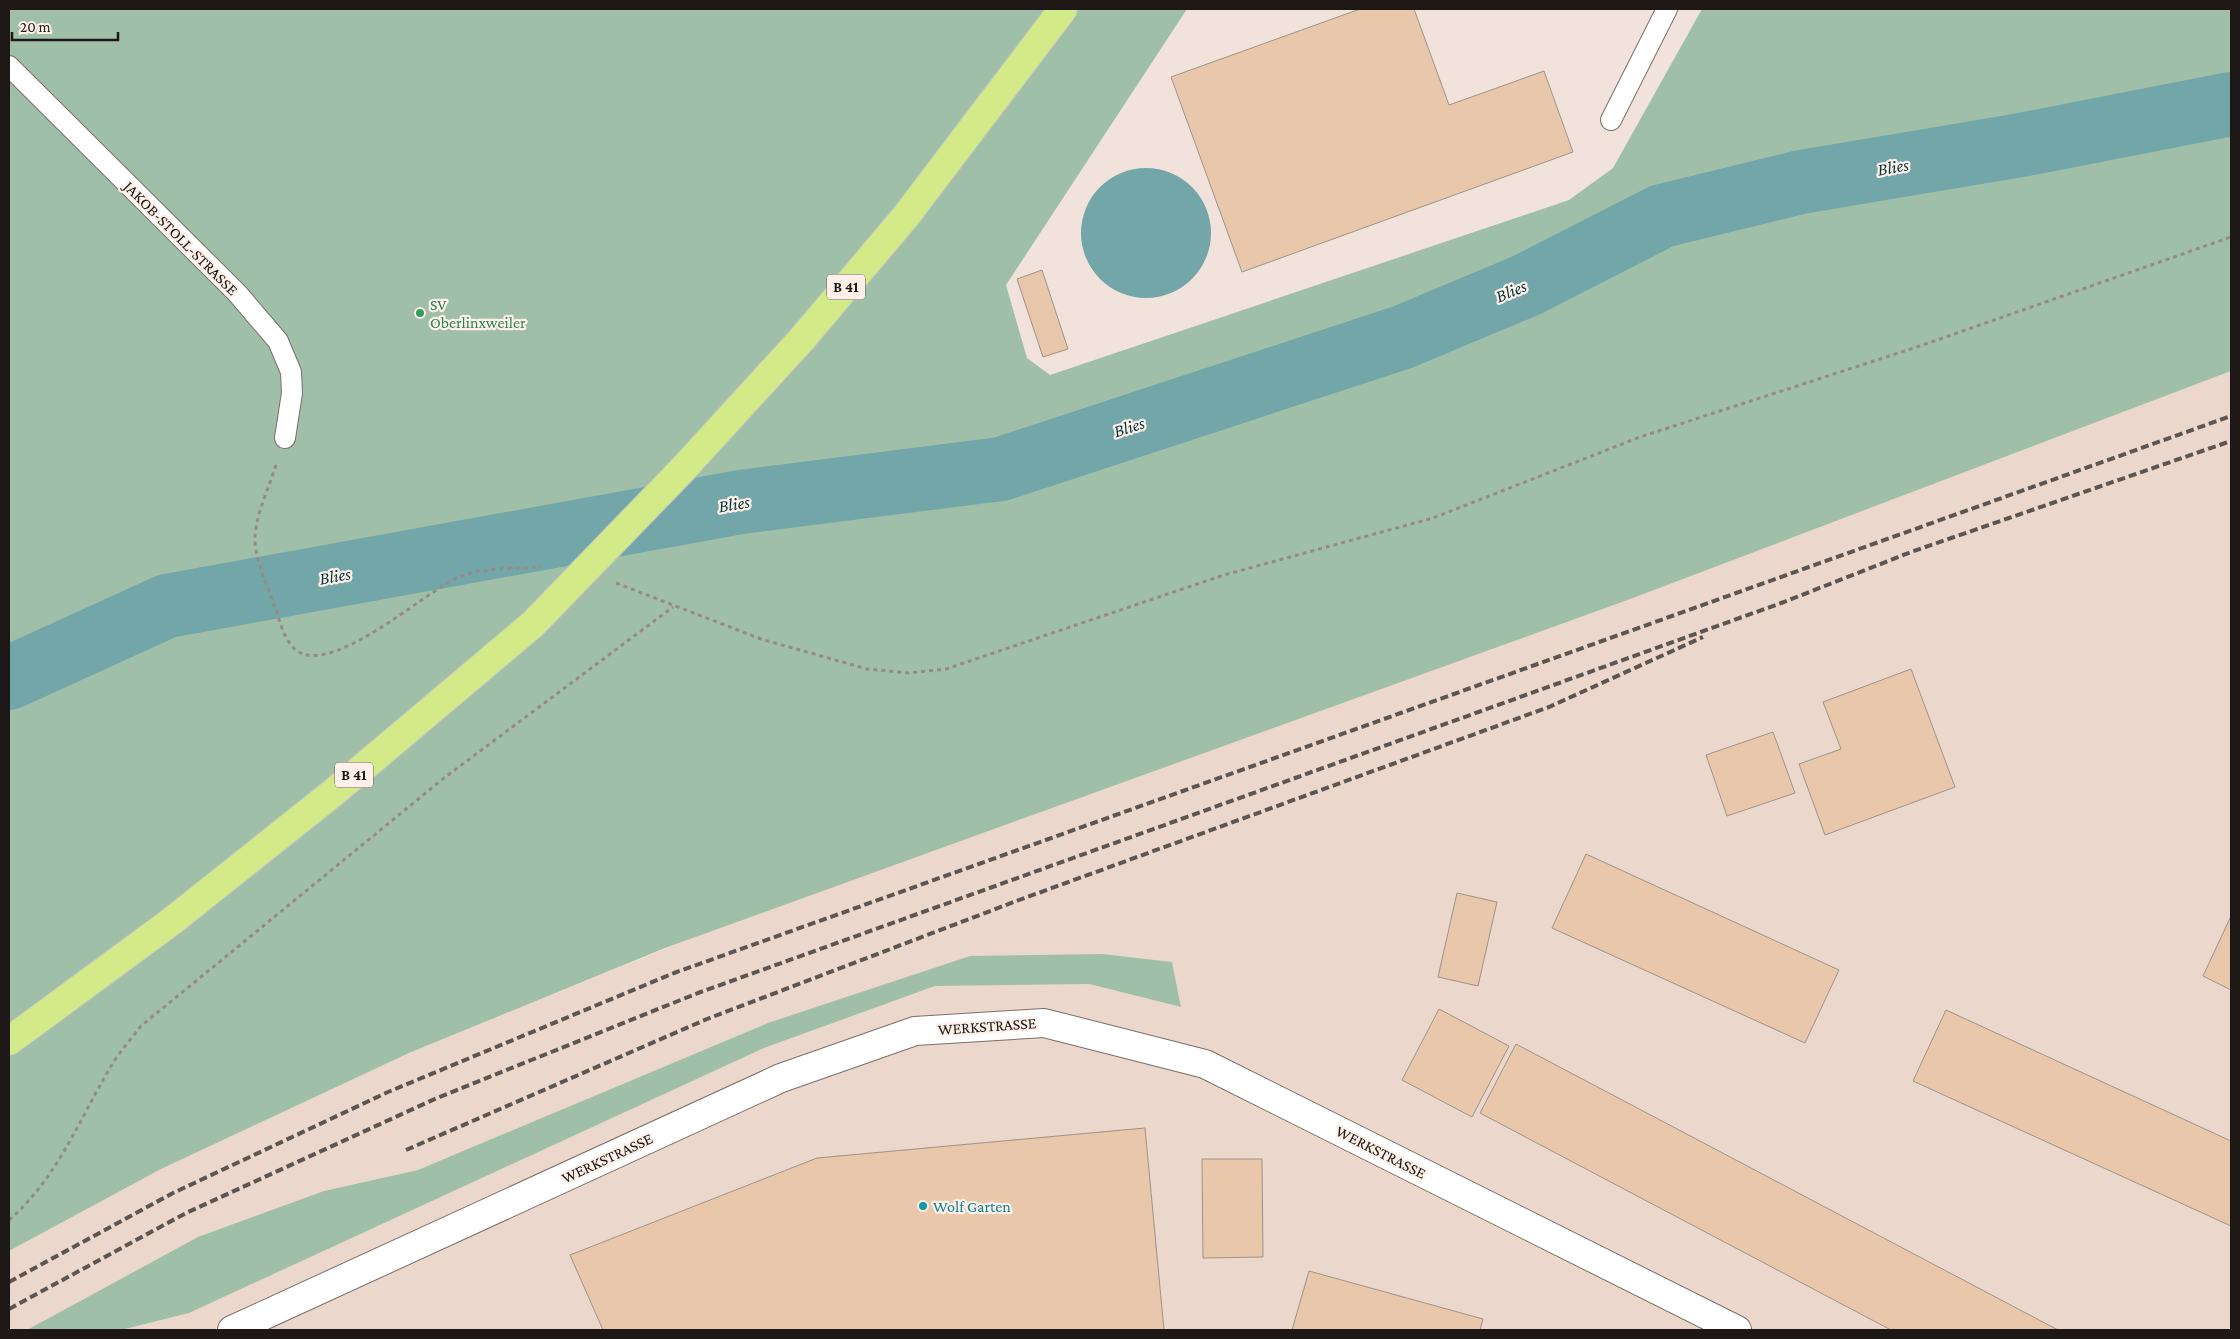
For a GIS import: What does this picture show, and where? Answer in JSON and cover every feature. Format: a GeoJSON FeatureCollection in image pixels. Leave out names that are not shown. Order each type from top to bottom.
{"type":"FeatureCollection","features":[{"type":"Feature","properties":{"kind":"highway","name":"B 41"},"geometry":{"type":"LineString","coordinates":[[9,1041],[172,921],[334,792],[533,624],[684,468],[802,339],[906,216],[997,96],[1055,9]]}},
{"type":"Feature","properties":{"kind":"highway"},"geometry":{"type":"LineString","coordinates":[[997,96],[1063,9]]}},
{"type":"Feature","properties":{"kind":"street","name":"WERKSTRASSE"},"geometry":{"type":"LineString","coordinates":[[232,1330],[781,1078],[915,1031],[1044,1023],[1205,1064],[1737,1330]]}},
{"type":"Feature","properties":{"kind":"lane"},"geometry":{"type":"LineString","coordinates":[[1611,120],[1667,9]]}},
{"type":"Feature","properties":{"kind":"lane","name":"JAKOB-STOLL-STRASSE"},"geometry":{"type":"LineString","coordinates":[[9,66],[237,293],[278,340],[291,372],[292,393],[285,438]]}},
{"type":"Feature","properties":{"kind":"path"},"geometry":{"type":"LineString","coordinates":[[9,1220],[27,1204],[52,1172],[114,1061],[141,1026],[444,778],[673,606],[761,638],[867,669],[909,673],[946,669],[1224,576],[1433,518],[1640,437],[1920,346],[2231,237]]}},
{"type":"Feature","properties":{"kind":"path"},"geometry":{"type":"LineString","coordinates":[[285,438],[258,520],[255,538],[260,564],[280,623],[291,645],[298,651],[308,656],[326,655],[361,639],[458,577],[477,572],[507,569]]}},
{"type":"Feature","properties":{"kind":"shaded area"},"geometry":{"type":"Polygon","coordinates":[[[2231,371],[2231,1330],[121,1330],[189,1313],[764,1048],[936,986],[1089,984],[1181,1007],[1172,962],[970,956],[418,1170],[324,1191],[27,1330],[9,1330],[9,1251],[161,1169],[409,1053],[727,924],[1633,598],[2231,371]]]}},
{"type":"Feature","properties":{"kind":"green space"},"geometry":{"type":"Polygon","coordinates":[[[9,9],[1187,9],[1006,285],[1027,358],[1050,375],[1569,200],[1613,168],[1702,9],[2231,9],[2231,371],[1633,598],[665,948],[409,1053],[161,1169],[9,1251],[9,9]]]}},
{"type":"Feature","properties":{"kind":"green space"},"geometry":{"type":"Polygon","coordinates":[[[1102,954],[1172,962],[1181,1007],[1089,984],[935,986],[764,1048],[189,1313],[121,1330],[27,1330],[198,1237],[324,1191],[418,1170],[768,1023],[970,956],[1102,954]]]}},
{"type":"Feature","properties":{"kind":"water"},"geometry":{"type":"Polygon","coordinates":[[[1146,168],[1159,169],[1171,173],[1192,187],[1206,208],[1210,220],[1210,246],[1206,258],[1192,279],[1171,293],[1159,297],[1146,298],[1133,297],[1121,293],[1100,279],[1086,258],[1082,246],[1081,233],[1082,220],[1086,208],[1100,187],[1121,173],[1133,169],[1146,168]]]}},
{"type":"Feature","properties":{"kind":"building"},"geometry":{"type":"Polygon","coordinates":[[[1360,9],[1414,9],[1449,105],[1544,71],[1573,152],[1242,272],[1171,77],[1360,9]]]}},
{"type":"Feature","properties":{"kind":"building"},"geometry":{"type":"Polygon","coordinates":[[[1042,270],[1068,349],[1043,357],[1017,279],[1042,270]]]}},
{"type":"Feature","properties":{"kind":"building"},"geometry":{"type":"Polygon","coordinates":[[[1911,669],[1955,787],[1825,835],[1799,764],[1841,749],[1823,702],[1911,669]]]}},
{"type":"Feature","properties":{"kind":"building"},"geometry":{"type":"Polygon","coordinates":[[[1773,732],[1795,793],[1727,816],[1706,755],[1773,732]]]}},
{"type":"Feature","properties":{"kind":"building"},"geometry":{"type":"Polygon","coordinates":[[[1586,854],[1839,970],[1805,1043],[1552,928],[1586,854]]]}},
{"type":"Feature","properties":{"kind":"building"},"geometry":{"type":"Polygon","coordinates":[[[1457,893],[1497,902],[1478,986],[1438,977],[1457,893]]]}},
{"type":"Feature","properties":{"kind":"building"},"geometry":{"type":"Polygon","coordinates":[[[2231,916],[2231,990],[2203,976],[2231,916]]]}},
{"type":"Feature","properties":{"kind":"building"},"geometry":{"type":"Polygon","coordinates":[[[1439,1009],[1509,1046],[1472,1117],[1402,1080],[1439,1009]]]}},
{"type":"Feature","properties":{"kind":"building"},"geometry":{"type":"Polygon","coordinates":[[[1946,1010],[2231,1141],[2231,1226],[1913,1081],[1946,1010]]]}},
{"type":"Feature","properties":{"kind":"building"},"geometry":{"type":"Polygon","coordinates":[[[1516,1044],[2058,1330],[1891,1330],[1480,1113],[1516,1044]]]}},
{"type":"Feature","properties":{"kind":"building","name":"Wolf Garten"},"geometry":{"type":"Polygon","coordinates":[[[1145,1128],[1164,1330],[603,1330],[570,1255],[817,1158],[1145,1128]]]}},
{"type":"Feature","properties":{"kind":"building"},"geometry":{"type":"Polygon","coordinates":[[[1202,1159],[1262,1159],[1263,1257],[1203,1258],[1202,1159]]]}},
{"type":"Feature","properties":{"kind":"building"},"geometry":{"type":"Polygon","coordinates":[[[1309,1271],[1483,1319],[1480,1330],[1292,1330],[1309,1271]]]}},
{"type":"Feature","properties":{"kind":"waterway","name":"Blies"},"geometry":{"type":"LineString","coordinates":[[9,678],[167,606],[741,502],[1001,469],[1403,337],[1527,285],[1662,216],[1801,182],[2021,145],[2231,104]]}},
{"type":"Feature","properties":{"kind":"railway"},"geometry":{"type":"LineString","coordinates":[[9,1282],[173,1193],[388,1092],[674,973],[2231,416]]}},
{"type":"Feature","properties":{"kind":"railway"},"geometry":{"type":"LineString","coordinates":[[9,1309],[186,1213],[437,1098],[698,993],[1784,602],[1911,552],[2231,441]]}},
{"type":"Feature","properties":{"kind":"railway"},"geometry":{"type":"LineString","coordinates":[[406,1150],[707,1019],[1019,900],[1549,707],[1703,637]]}},
{"type":"Feature","properties":{"kind":"place","name":"SV Oberlinxweiler"},"geometry":{"type":"Point","coordinates":[420,313]}},
{"type":"Feature","properties":{"kind":"place","name":"Wolf Garten"},"geometry":{"type":"Point","coordinates":[923,1206]}}]}
